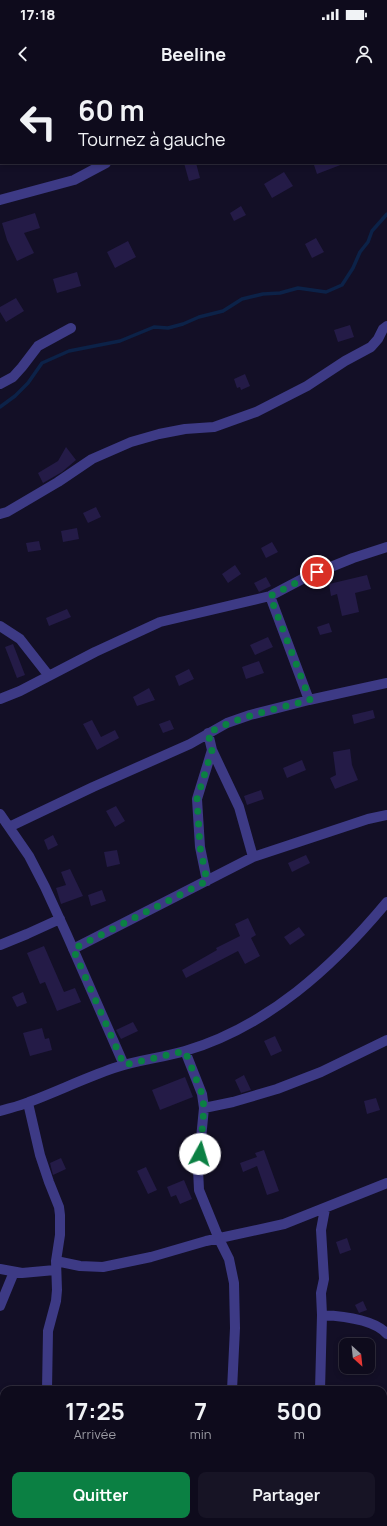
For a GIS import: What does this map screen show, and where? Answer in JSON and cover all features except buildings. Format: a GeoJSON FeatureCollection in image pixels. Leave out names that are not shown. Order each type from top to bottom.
{"type":"FeatureCollection","features":[{"type":"Feature","properties":{"kind":"street"},"geometry":{"type":"LineString","coordinates":[[0,200],[74,180],[104,164]]}},
{"type":"Feature","properties":{"kind":"street"},"geometry":{"type":"LineString","coordinates":[[0,514],[7,512],[58,482],[92,459],[131,442],[159,434],[185,429],[214,427],[256,412],[307,386],[371,347],[378,339],[383,329],[387,326]]}},
{"type":"Feature","properties":{"kind":"street"},"geometry":{"type":"LineString","coordinates":[[0,384],[13,377],[38,346],[71,328]]}},
{"type":"Feature","properties":{"kind":"street"},"geometry":{"type":"LineString","coordinates":[[0,700],[95,652],[160,622],[270,596],[306,577],[353,558],[387,547]]}},
{"type":"Feature","properties":{"kind":"street"},"geometry":{"type":"LineString","coordinates":[[270,596],[310,700]]}},
{"type":"Feature","properties":{"kind":"street"},"geometry":{"type":"LineString","coordinates":[[0,626],[20,639],[49,676]]}},
{"type":"Feature","properties":{"kind":"street"},"geometry":{"type":"LineString","coordinates":[[9,828],[93,786],[190,744],[227,723],[250,715],[310,700],[387,684]]}},
{"type":"Feature","properties":{"kind":"street"},"geometry":{"type":"LineString","coordinates":[[208,733],[212,750],[239,807],[253,857]]}},
{"type":"Feature","properties":{"kind":"street"},"geometry":{"type":"LineString","coordinates":[[207,881],[200,847],[197,799],[212,750]]}},
{"type":"Feature","properties":{"kind":"street"},"geometry":{"type":"LineString","coordinates":[[0,814],[29,856],[60,919],[124,1065]]}},
{"type":"Feature","properties":{"kind":"street"},"geometry":{"type":"LineString","coordinates":[[73,949],[253,857],[368,819],[387,815]]}},
{"type":"Feature","properties":{"kind":"street"},"geometry":{"type":"LineString","coordinates":[[0,1111],[28,1103],[99,1073],[124,1065],[185,1051],[235,1032],[270,1012],[324,970],[365,929],[387,902]]}},
{"type":"Feature","properties":{"kind":"street"},"geometry":{"type":"LineString","coordinates":[[0,945],[60,919]]}},
{"type":"Feature","properties":{"kind":"street"},"geometry":{"type":"LineString","coordinates":[[204,1108],[232,1102],[277,1089],[321,1072],[385,1041],[387,1053]]}},
{"type":"Feature","properties":{"kind":"street"},"geometry":{"type":"LineString","coordinates":[[185,1051],[202,1094],[204,1108],[198,1169],[199,1190],[229,1259],[234,1283],[235,1328],[232,1386]]}},
{"type":"Feature","properties":{"kind":"street"},"geometry":{"type":"LineString","coordinates":[[28,1103],[40,1155],[59,1207],[61,1223],[56,1265],[56,1301],[48,1330],[47,1386]]}},
{"type":"Feature","properties":{"kind":"street"},"geometry":{"type":"LineString","coordinates":[[0,1269],[14,1272],[56,1265],[103,1267],[151,1257],[199,1243],[284,1224],[325,1209],[387,1183]]}},
{"type":"Feature","properties":{"kind":"street"},"geometry":{"type":"LineString","coordinates":[[320,1386],[322,1315],[320,1293],[324,1280],[321,1230],[325,1209]]}},
{"type":"Feature","properties":{"kind":"street"},"geometry":{"type":"LineString","coordinates":[[0,1306],[14,1272]]}},
{"type":"Feature","properties":{"kind":"street"},"geometry":{"type":"LineString","coordinates":[[322,1315],[355,1319],[375,1325],[386,1332]]}},
{"type":"Feature","properties":{"kind":"waterway"},"geometry":{"type":"LineString","coordinates":[[0,407],[15,396],[28,383],[42,363],[69,351],[120,341],[154,327],[168,328],[183,324],[199,317],[223,311],[242,299],[263,294],[280,293],[298,288],[326,292],[342,285],[353,268],[360,252],[368,242],[372,231],[387,214]]}},
{"type":"Feature","properties":{"kind":"route"},"geometry":{"type":"LineString","coordinates":[[200,1154],[204,1108],[202,1094],[185,1051],[124,1065],[73,949],[207,881],[200,847],[197,799],[212,750],[208,733],[227,723],[250,715],[310,700],[270,596],[317,572]]}}]}
